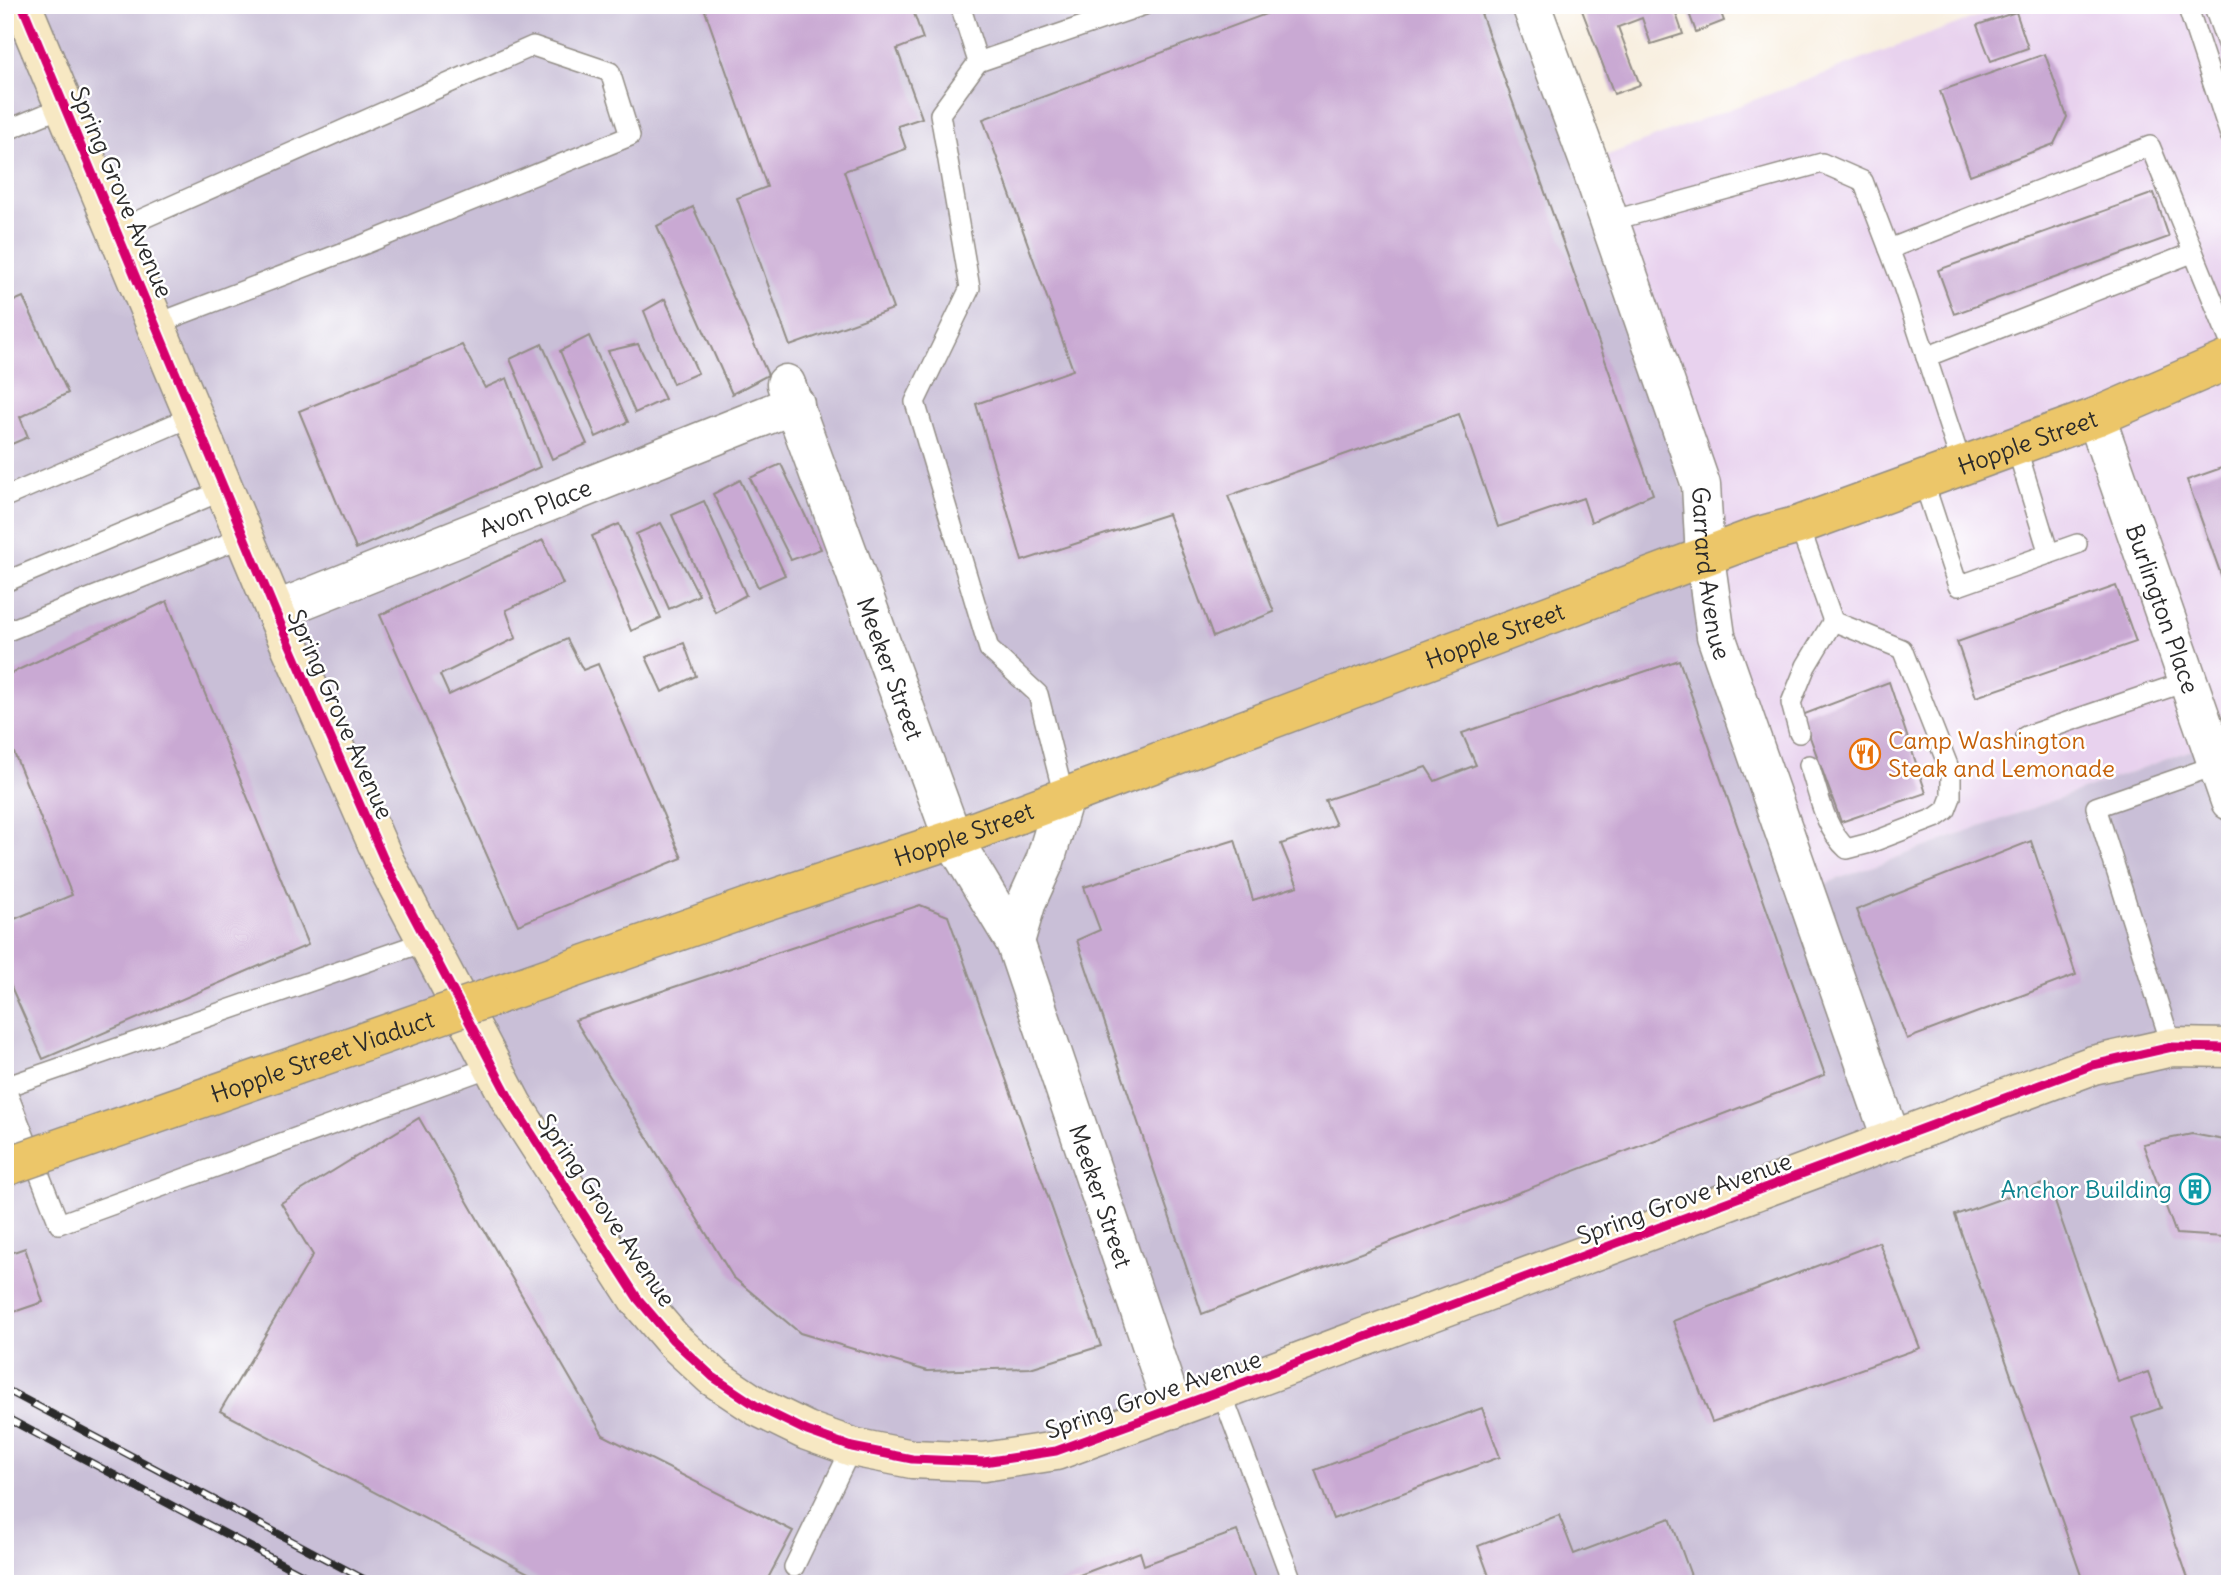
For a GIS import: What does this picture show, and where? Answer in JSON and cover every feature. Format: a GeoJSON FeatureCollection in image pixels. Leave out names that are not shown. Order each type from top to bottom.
{"type":"FeatureCollection","features":[{"type":"Feature","properties":{"kind":"main road","name":"Spring Grove Avenue"},"geometry":{"type":"LineString","coordinates":[[22,5],[275,611],[385,862],[513,1105],[638,1299],[673,1340],[713,1377],[758,1407],[807,1431],[852,1447],[912,1459],[984,1462],[1056,1451],[2094,1065],[2172,1047],[2230,1048]]}},
{"type":"Feature","properties":{"kind":"main road","name":"Hopple Street"},"geometry":{"type":"LineString","coordinates":[[757,904],[953,839],[1759,536],[1799,526],[2096,417],[2230,359]]}},
{"type":"Feature","properties":{"kind":"main road","name":"Hopple Street Viaduct"},"geometry":{"type":"LineString","coordinates":[[5,1167],[757,904]]}},
{"type":"Feature","properties":{"kind":"street","name":"Garrard Avenue"},"geometry":{"type":"LineString","coordinates":[[1531,5],[1610,221],[1701,485],[1705,556],[1716,636],[1892,1142]]}},
{"type":"Feature","properties":{"kind":"street","name":"Avon Place"},"geometry":{"type":"LineString","coordinates":[[275,611],[790,394]]}},
{"type":"Feature","properties":{"kind":"street","name":"Meeker Street"},"geometry":{"type":"LineString","coordinates":[[790,394],[953,839],[1014,942],[1173,1409]]}},
{"type":"Feature","properties":{"kind":"street","name":"Burlington Place"},"geometry":{"type":"LineString","coordinates":[[2096,417],[2230,802]]}},
{"type":"Feature","properties":{"kind":"street"},"geometry":{"type":"LineString","coordinates":[[1014,942],[1027,901],[1045,861],[1064,797]]}},
{"type":"Feature","properties":{"kind":"lane"},"geometry":{"type":"LineString","coordinates":[[960,5],[978,62]]}},
{"type":"Feature","properties":{"kind":"lane"},"geometry":{"type":"LineString","coordinates":[[1064,797],[1038,694],[989,649],[915,402],[970,288],[940,114],[978,62],[1143,5]]}},
{"type":"Feature","properties":{"kind":"lane"},"geometry":{"type":"LineString","coordinates":[[2187,5],[2230,135]]}},
{"type":"Feature","properties":{"kind":"lane"},"geometry":{"type":"LineString","coordinates":[[2213,5],[2230,52]]}},
{"type":"Feature","properties":{"kind":"lane"},"geometry":{"type":"LineString","coordinates":[[117,230],[533,46],[610,72],[630,136],[360,246],[156,324]]}},
{"type":"Feature","properties":{"kind":"lane"},"geometry":{"type":"LineString","coordinates":[[5,131],[65,106]]}},
{"type":"Feature","properties":{"kind":"lane"},"geometry":{"type":"LineString","coordinates":[[1889,249],[2150,146],[2230,342]]}},
{"type":"Feature","properties":{"kind":"lane"},"geometry":{"type":"LineString","coordinates":[[1610,221],[1822,163],[1863,181],[1889,249],[1962,466]]}},
{"type":"Feature","properties":{"kind":"lane"},"geometry":{"type":"LineString","coordinates":[[1926,357],[2192,253]]}},
{"type":"Feature","properties":{"kind":"lane"},"geometry":{"type":"LineString","coordinates":[[5,496],[194,416]]}},
{"type":"Feature","properties":{"kind":"lane"},"geometry":{"type":"LineString","coordinates":[[2016,446],[2049,554]]}},
{"type":"Feature","properties":{"kind":"lane"},"geometry":{"type":"LineString","coordinates":[[1923,480],[1958,586],[2077,544]]}},
{"type":"Feature","properties":{"kind":"lane"},"geometry":{"type":"LineString","coordinates":[[5,582],[224,490]]}},
{"type":"Feature","properties":{"kind":"lane"},"geometry":{"type":"LineString","coordinates":[[1799,526],[1833,621],[1902,649],[1951,773],[1951,797],[1947,810],[1911,828],[1847,849],[1835,838],[1830,828],[1810,765]]}},
{"type":"Feature","properties":{"kind":"lane"},"geometry":{"type":"LineString","coordinates":[[5,632],[244,537]]}},
{"type":"Feature","properties":{"kind":"lane"},"geometry":{"type":"LineString","coordinates":[[1798,733],[1791,703],[1806,666],[1833,621]]}},
{"type":"Feature","properties":{"kind":"lane"},"geometry":{"type":"LineString","coordinates":[[2026,736],[2188,681]]}},
{"type":"Feature","properties":{"kind":"lane"},"geometry":{"type":"LineString","coordinates":[[2172,1047],[2096,807],[2217,765]]}},
{"type":"Feature","properties":{"kind":"lane"},"geometry":{"type":"LineString","coordinates":[[427,942],[5,1087],[60,1224],[493,1066]]}},
{"type":"Feature","properties":{"kind":"lane"},"geometry":{"type":"LineString","coordinates":[[1221,1391],[1293,1584]]}},
{"type":"Feature","properties":{"kind":"lane"},"geometry":{"type":"LineString","coordinates":[[793,1567],[852,1447]]}},
{"type":"Feature","properties":{"kind":"shaded area"},"geometry":{"type":"Polygon","coordinates":[[[5,5],[1531,5],[1705,557],[1805,891],[2230,736],[2230,1584],[5,1584],[5,5]]]}},
{"type":"Feature","properties":{"kind":"shaded area"},"geometry":{"type":"Polygon","coordinates":[[[2007,5],[2230,5],[2230,736],[1805,891],[1589,162],[2007,5]]]}},
{"type":"Feature","properties":{"kind":"building"},"geometry":{"type":"Polygon","coordinates":[[[703,5],[911,5],[923,39],[897,49],[922,118],[898,126],[906,149],[844,171],[893,309],[790,346],[737,198],[767,187],[703,5]]]}},
{"type":"Feature","properties":{"kind":"building"},"geometry":{"type":"Polygon","coordinates":[[[1290,5],[1478,5],[1653,494],[1591,522],[1583,498],[1498,527],[1459,414],[1228,496],[1274,612],[1213,637],[1168,514],[1022,561],[976,404],[1073,370],[983,119],[1290,5]]]}},
{"type":"Feature","properties":{"kind":"building"},"geometry":{"type":"Polygon","coordinates":[[[1580,5],[1673,5],[1683,34],[1651,44],[1642,18],[1618,27],[1640,85],[1614,94],[1580,5]]]}},
{"type":"Feature","properties":{"kind":"building"},"geometry":{"type":"Polygon","coordinates":[[[1686,5],[1718,5],[1724,21],[1696,32],[1686,5]]]}},
{"type":"Feature","properties":{"kind":"building"},"geometry":{"type":"Polygon","coordinates":[[[2016,12],[2028,48],[1991,61],[1977,25],[2016,12]]]}},
{"type":"Feature","properties":{"kind":"building"},"geometry":{"type":"Polygon","coordinates":[[[2045,54],[2067,117],[2054,144],[1970,175],[1940,91],[2045,54]]]}},
{"type":"Feature","properties":{"kind":"building"},"geometry":{"type":"Polygon","coordinates":[[[2154,193],[2169,237],[1954,314],[1938,270],[2154,193]]]}},
{"type":"Feature","properties":{"kind":"building"},"geometry":{"type":"Polygon","coordinates":[[[693,207],[768,375],[732,394],[657,226],[693,207]]]}},
{"type":"Feature","properties":{"kind":"building"},"geometry":{"type":"Polygon","coordinates":[[[23,297],[68,393],[20,417],[28,437],[5,447],[5,305],[23,297]]]}},
{"type":"Feature","properties":{"kind":"building"},"geometry":{"type":"Polygon","coordinates":[[[665,299],[698,373],[673,384],[644,311],[665,299]]]}},
{"type":"Feature","properties":{"kind":"building"},"geometry":{"type":"Polygon","coordinates":[[[589,336],[628,422],[596,437],[560,351],[589,336]]]}},
{"type":"Feature","properties":{"kind":"building"},"geometry":{"type":"Polygon","coordinates":[[[542,344],[587,444],[552,459],[510,359],[542,344]]]}},
{"type":"Feature","properties":{"kind":"building"},"geometry":{"type":"Polygon","coordinates":[[[638,344],[665,399],[635,413],[608,351],[638,344]]]}},
{"type":"Feature","properties":{"kind":"building"},"geometry":{"type":"Polygon","coordinates":[[[462,345],[485,388],[507,378],[540,467],[356,549],[299,411],[462,345]]]}},
{"type":"Feature","properties":{"kind":"building"},"geometry":{"type":"Polygon","coordinates":[[[781,464],[821,549],[791,560],[750,478],[781,464]]]}},
{"type":"Feature","properties":{"kind":"building"},"geometry":{"type":"Polygon","coordinates":[[[2230,465],[2230,597],[2229,597],[2187,480],[2230,465]]]}},
{"type":"Feature","properties":{"kind":"building"},"geometry":{"type":"Polygon","coordinates":[[[740,480],[785,575],[758,587],[713,494],[740,480]]]}},
{"type":"Feature","properties":{"kind":"building"},"geometry":{"type":"Polygon","coordinates":[[[704,501],[746,595],[715,612],[672,515],[704,501]]]}},
{"type":"Feature","properties":{"kind":"building"},"geometry":{"type":"Polygon","coordinates":[[[661,523],[699,595],[669,609],[636,534],[661,523]]]}},
{"type":"Feature","properties":{"kind":"building"},"geometry":{"type":"Polygon","coordinates":[[[619,524],[661,618],[631,631],[592,536],[619,524]]]}},
{"type":"Feature","properties":{"kind":"building"},"geometry":{"type":"Polygon","coordinates":[[[543,540],[563,584],[506,610],[516,638],[440,675],[449,695],[567,639],[583,670],[598,664],[682,858],[518,925],[380,615],[543,540]]]}},
{"type":"Feature","properties":{"kind":"building"},"geometry":{"type":"Polygon","coordinates":[[[2116,586],[2136,642],[1976,697],[1957,642],[2116,586]]]}},
{"type":"Feature","properties":{"kind":"building"},"geometry":{"type":"Polygon","coordinates":[[[167,601],[308,945],[43,1059],[5,973],[5,923],[72,895],[5,731],[5,676],[167,601]]]}},
{"type":"Feature","properties":{"kind":"building"},"geometry":{"type":"Polygon","coordinates":[[[684,643],[696,676],[662,692],[646,657],[684,643]]]}},
{"type":"Feature","properties":{"kind":"building"},"geometry":{"type":"Polygon","coordinates":[[[1679,660],[1825,1075],[1202,1314],[1077,940],[1100,930],[1084,887],[1235,840],[1253,900],[1298,886],[1281,844],[1336,825],[1325,800],[1426,767],[1435,781],[1476,765],[1462,733],[1679,660]]]}},
{"type":"Feature","properties":{"kind":"building","name":"Camp Washington Steak and Lemonade"},"geometry":{"type":"Polygon","coordinates":[[[1889,682],[1926,793],[1841,822],[1802,715],[1889,682]]]}},
{"type":"Feature","properties":{"kind":"building"},"geometry":{"type":"Polygon","coordinates":[[[2031,841],[2076,975],[1907,1039],[1856,910],[2031,841]]]}},
{"type":"Feature","properties":{"kind":"building"},"geometry":{"type":"Polygon","coordinates":[[[920,905],[948,916],[1101,1346],[1030,1368],[927,1371],[800,1333],[733,1277],[575,1020],[920,905]]]}},
{"type":"Feature","properties":{"kind":"building"},"geometry":{"type":"Polygon","coordinates":[[[419,1118],[603,1435],[793,1531],[765,1584],[549,1584],[220,1411],[313,1255],[281,1203],[419,1118]]]}},
{"type":"Feature","properties":{"kind":"building","name":"Anchor Building"},"geometry":{"type":"Polygon","coordinates":[[[2192,1134],[2230,1141],[2230,1244],[2224,1237],[2176,1234],[2143,1144],[2192,1134]]]}},
{"type":"Feature","properties":{"kind":"building"},"geometry":{"type":"Polygon","coordinates":[[[2048,1182],[2118,1382],[2148,1372],[2161,1408],[2132,1418],[2190,1584],[2084,1584],[1955,1215],[2048,1182]]]}},
{"type":"Feature","properties":{"kind":"building"},"geometry":{"type":"Polygon","coordinates":[[[1879,1242],[1920,1348],[1712,1422],[1673,1321],[1879,1242]]]}},
{"type":"Feature","properties":{"kind":"building"},"geometry":{"type":"Polygon","coordinates":[[[25,1248],[43,1302],[5,1315],[5,1255],[25,1248]]]}},
{"type":"Feature","properties":{"kind":"building"},"geometry":{"type":"Polygon","coordinates":[[[1482,1408],[1500,1457],[1333,1519],[1315,1470],[1482,1408]]]}},
{"type":"Feature","properties":{"kind":"building"},"geometry":{"type":"Polygon","coordinates":[[[1559,1515],[1574,1554],[1670,1518],[1694,1584],[1492,1584],[1478,1546],[1559,1515]]]}},
{"type":"Feature","properties":{"kind":"building"},"geometry":{"type":"Polygon","coordinates":[[[1237,1531],[1257,1584],[1056,1584],[1140,1552],[1144,1565],[1237,1531]]]}},
{"type":"Feature","properties":{"kind":"railway"},"geometry":{"type":"LineString","coordinates":[[5,1389],[373,1584]]}},
{"type":"Feature","properties":{"kind":"railway"},"geometry":{"type":"LineString","coordinates":[[5,1417],[320,1584]]}},
{"type":"Feature","properties":{"kind":"cycle path"},"geometry":{"type":"LineString","coordinates":[[22,5],[275,611],[385,862],[513,1105],[638,1299],[673,1340],[713,1377],[758,1407],[807,1431],[852,1447],[912,1459],[984,1462],[1056,1451],[2093,1065],[2172,1047],[2230,1048]]}},
{"type":"Feature","properties":{"kind":"place","name":"Camp Washington Steak and Lemonade"},"geometry":{"type":"Point","coordinates":[1865,754]}},
{"type":"Feature","properties":{"kind":"place","name":"Anchor Building"},"geometry":{"type":"Point","coordinates":[2195,1189]}}]}
